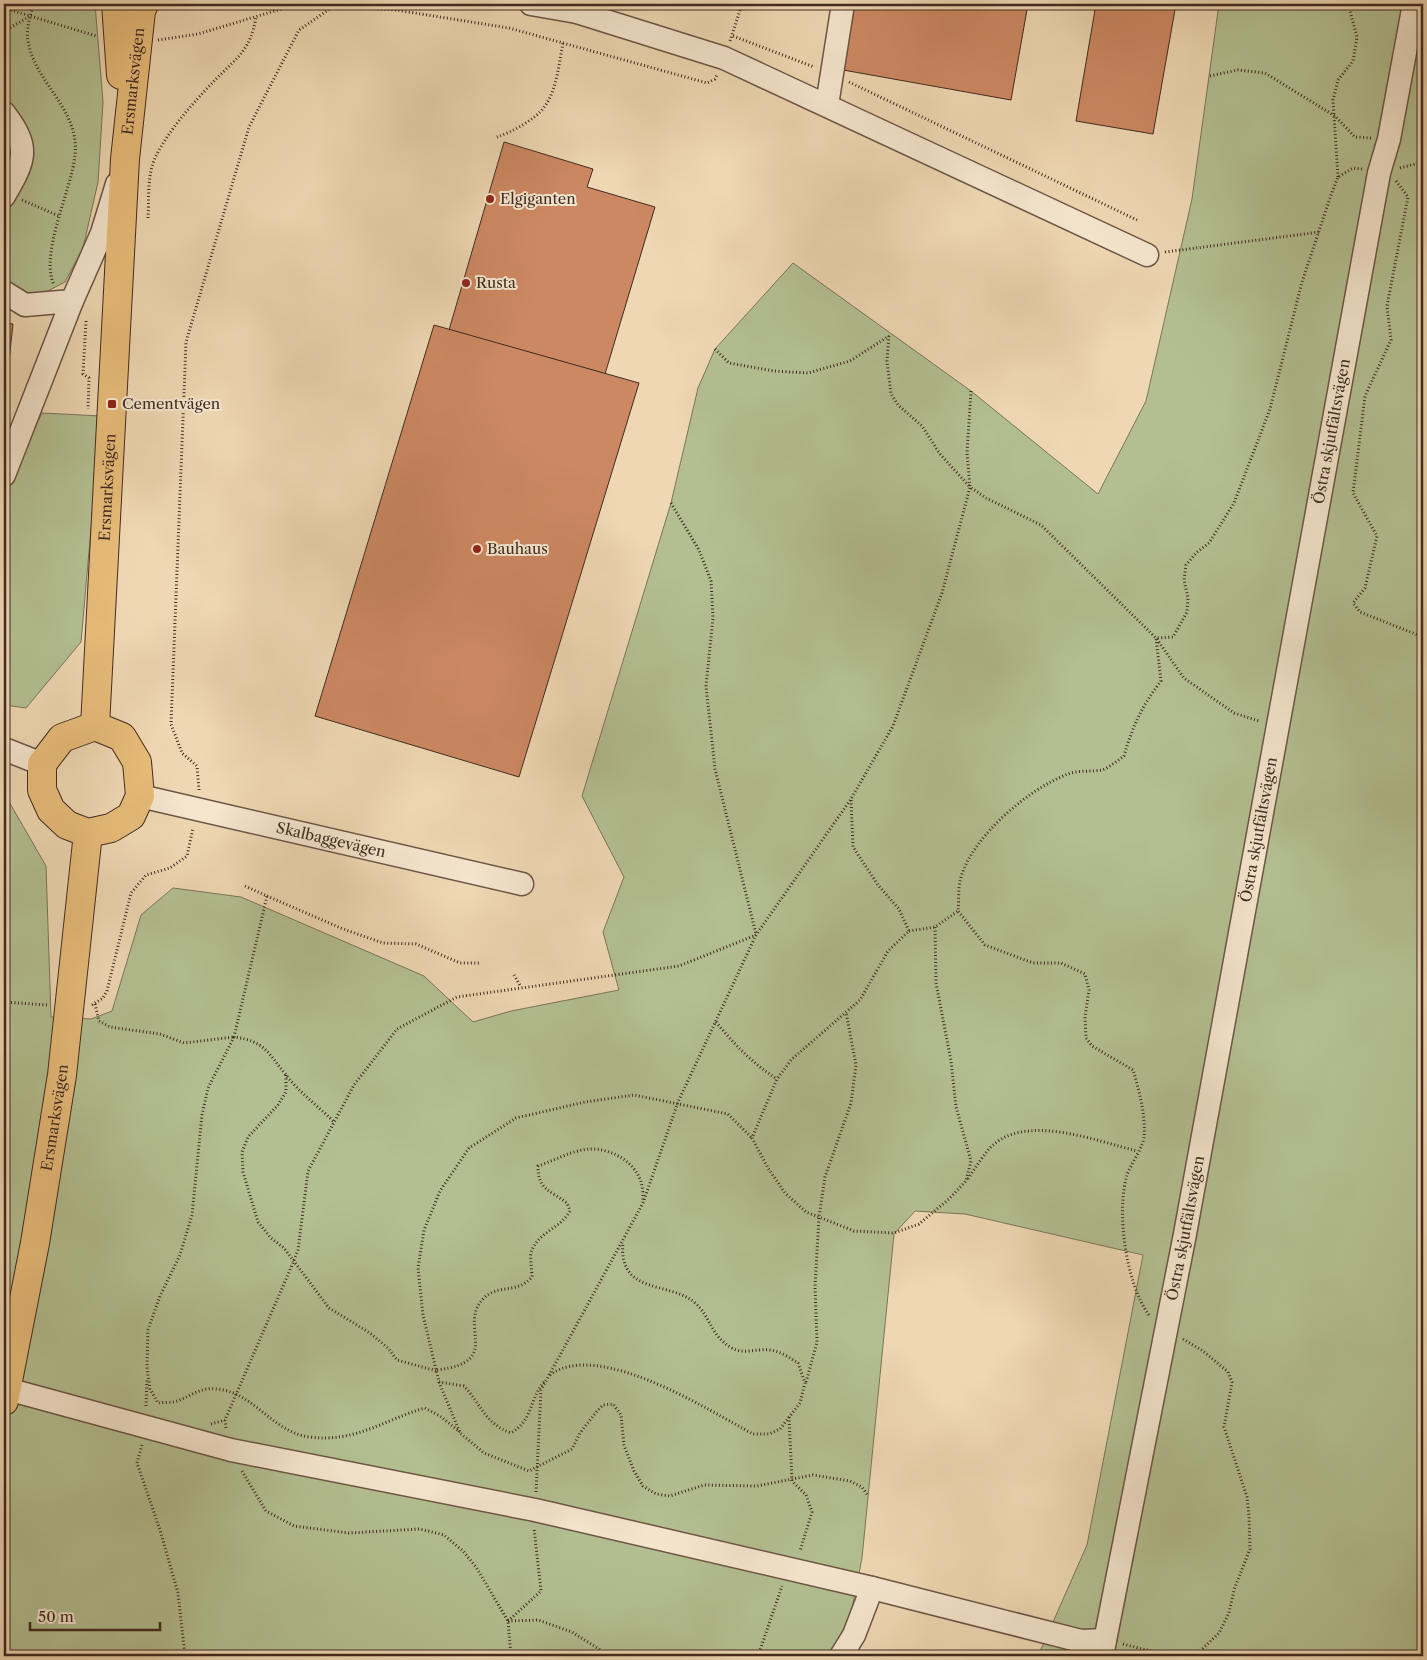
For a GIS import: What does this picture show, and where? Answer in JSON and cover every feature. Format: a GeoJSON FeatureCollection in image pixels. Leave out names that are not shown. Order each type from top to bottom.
{"type":"FeatureCollection","features":[{"type":"Feature","properties":{"kind":"main road","name":"Ersmarksvägen"},"geometry":{"type":"LineString","coordinates":[[116,4],[125,159]]}},
{"type":"Feature","properties":{"kind":"main road","name":"Ersmarksvägen"},"geometry":{"type":"LineString","coordinates":[[95,726],[125,159],[141,11],[144,4]]}},
{"type":"Feature","properties":{"kind":"main road"},"geometry":{"type":"LineString","coordinates":[[95,726],[122,737],[137,762],[140,796],[131,816],[111,828],[88,833],[67,825],[51,810],[42,790],[42,764],[62,738],[95,726]]}},
{"type":"Feature","properties":{"kind":"main road","name":"Ersmarksvägen"},"geometry":{"type":"LineString","coordinates":[[5,1395],[36,1243],[62,1075],[88,833]]}},
{"type":"Feature","properties":{"kind":"street"},"geometry":{"type":"LineString","coordinates":[[531,4],[577,8],[724,58],[1147,254]]}},
{"type":"Feature","properties":{"kind":"street"},"geometry":{"type":"LineString","coordinates":[[827,106],[843,4]]}},
{"type":"Feature","properties":{"kind":"street","name":"Östra skjutfältsvägen"},"geometry":{"type":"LineString","coordinates":[[1104,1648],[1167,1329],[1379,173],[1389,139],[1414,4]]}},
{"type":"Feature","properties":{"kind":"street"},"geometry":{"type":"LineString","coordinates":[[4,114],[16,130],[22,146],[20,167],[5,194]]}},
{"type":"Feature","properties":{"kind":"street"},"geometry":{"type":"LineString","coordinates":[[4,475],[72,301],[102,233],[125,159]]}},
{"type":"Feature","properties":{"kind":"street"},"geometry":{"type":"LineString","coordinates":[[4,292],[25,305],[72,301]]}},
{"type":"Feature","properties":{"kind":"street"},"geometry":{"type":"LineString","coordinates":[[4,749],[42,764]]}},
{"type":"Feature","properties":{"kind":"street","name":"Skalbaggevägen"},"geometry":{"type":"LineString","coordinates":[[140,796],[197,811],[522,884]]}},
{"type":"Feature","properties":{"kind":"street"},"geometry":{"type":"LineString","coordinates":[[5,1395],[146,1427],[231,1450],[535,1510],[872,1588],[1104,1648]]}},
{"type":"Feature","properties":{"kind":"street"},"geometry":{"type":"LineString","coordinates":[[841,1656],[854,1635],[872,1588]]}},
{"type":"Feature","properties":{"kind":"path"},"geometry":{"type":"LineString","coordinates":[[34,4],[30,17],[28,40],[33,58],[66,111],[71,125],[76,154],[59,216],[49,266],[52,280],[58,292],[84,309],[86,324],[83,374],[89,378],[87,416]]}},
{"type":"Feature","properties":{"kind":"path"},"geometry":{"type":"LineString","coordinates":[[396,10],[398,4]]}},
{"type":"Feature","properties":{"kind":"path"},"geometry":{"type":"LineString","coordinates":[[742,4],[733,36],[832,74],[1137,220]]}},
{"type":"Feature","properties":{"kind":"path"},"geometry":{"type":"LineString","coordinates":[[1156,638],[1173,637],[1182,624],[1187,612],[1188,598],[1184,580],[1186,565],[1196,553],[1209,543],[1234,502],[1270,409],[1302,282],[1338,177],[1333,100],[1338,80],[1353,61],[1357,37],[1348,4]]}},
{"type":"Feature","properties":{"kind":"path"},"geometry":{"type":"LineString","coordinates":[[156,40],[198,34],[281,9],[312,5],[396,10],[509,28],[707,83],[715,79]]}},
{"type":"Feature","properties":{"kind":"path"},"geometry":{"type":"LineString","coordinates":[[86,1007],[95,1004],[103,998],[107,991],[131,893],[146,875],[170,868],[187,856],[197,811],[200,781],[197,766],[182,753],[171,724],[186,342],[249,127],[299,30],[334,6]]}},
{"type":"Feature","properties":{"kind":"path"},"geometry":{"type":"LineString","coordinates":[[4,8],[104,38]]}},
{"type":"Feature","properties":{"kind":"path"},"geometry":{"type":"LineString","coordinates":[[4,31],[30,17]]}},
{"type":"Feature","properties":{"kind":"path"},"geometry":{"type":"LineString","coordinates":[[148,218],[150,174],[155,158],[170,133],[217,79],[241,57],[253,35],[256,17]]}},
{"type":"Feature","properties":{"kind":"path"},"geometry":{"type":"LineString","coordinates":[[497,137],[513,132],[545,106],[556,78],[563,43]]}},
{"type":"Feature","properties":{"kind":"path"},"geometry":{"type":"LineString","coordinates":[[1210,76],[1238,70],[1265,73],[1335,116],[1356,137],[1389,139]]}},
{"type":"Feature","properties":{"kind":"path"},"geometry":{"type":"LineString","coordinates":[[1338,177],[1353,168],[1379,173],[1399,183],[1408,197],[1387,306],[1391,340],[1365,396],[1353,493],[1377,536],[1365,588],[1353,603],[1360,612],[1423,637]]}},
{"type":"Feature","properties":{"kind":"path"},"geometry":{"type":"LineString","coordinates":[[5,194],[59,216]]}},
{"type":"Feature","properties":{"kind":"path"},"geometry":{"type":"LineString","coordinates":[[1147,254],[1320,232]]}},
{"type":"Feature","properties":{"kind":"path"},"geometry":{"type":"LineString","coordinates":[[715,349],[729,363],[774,371],[808,373],[850,361],[890,336],[887,360],[891,394],[898,405],[922,426],[940,454],[970,487],[986,498],[1041,526],[1156,638],[1184,678],[1234,713],[1278,726]]}},
{"type":"Feature","properties":{"kind":"path"},"geometry":{"type":"LineString","coordinates":[[508,1621],[541,1591],[534,1539],[542,1390],[644,1203],[678,1102],[756,935],[851,800],[893,726],[942,593],[970,487],[967,453],[971,392]]}},
{"type":"Feature","properties":{"kind":"path"},"geometry":{"type":"LineString","coordinates":[[672,502],[699,550],[711,581],[713,618],[706,686],[715,769],[756,935]]}},
{"type":"Feature","properties":{"kind":"path"},"geometry":{"type":"LineString","coordinates":[[1156,638],[1161,681],[1145,702],[1134,723],[1124,756],[1104,769],[1069,773],[1039,788],[1012,808],[986,835],[966,863],[959,882],[958,911],[985,945],[1033,963],[1061,963],[1085,974],[1089,990],[1085,1017],[1086,1038],[1092,1046],[1133,1070],[1138,1086],[1144,1139],[1137,1151],[1122,1197],[1125,1238],[1132,1276],[1140,1301],[1148,1314],[1167,1329],[1203,1351],[1228,1372],[1232,1382],[1224,1427],[1247,1497],[1250,1549],[1234,1590],[1230,1613],[1219,1632],[1195,1656]]}},
{"type":"Feature","properties":{"kind":"path"},"geometry":{"type":"LineString","coordinates":[[851,800],[853,848],[878,885],[899,909],[909,931]]}},
{"type":"Feature","properties":{"kind":"path"},"geometry":{"type":"LineString","coordinates":[[245,886],[343,929],[383,943],[416,944],[460,963],[480,963]]}},
{"type":"Feature","properties":{"kind":"path"},"geometry":{"type":"LineString","coordinates":[[185,1656],[178,1593],[160,1530],[137,1463],[146,1427],[148,1330],[160,1296],[180,1255],[192,1216],[202,1115],[208,1088],[234,1037],[266,896]]}},
{"type":"Feature","properties":{"kind":"path"},"geometry":{"type":"LineString","coordinates":[[752,1138],[777,1079],[792,1059],[860,1000],[888,951],[909,931],[935,927],[958,911]]}},
{"type":"Feature","properties":{"kind":"path"},"geometry":{"type":"LineString","coordinates":[[935,927],[936,983],[951,1061],[956,1107],[971,1161],[966,1181]]}},
{"type":"Feature","properties":{"kind":"path"},"geometry":{"type":"LineString","coordinates":[[511,1656],[508,1621],[476,1567],[463,1551],[444,1535],[420,1529],[348,1532],[294,1526],[266,1512],[251,1489],[231,1450],[225,1420],[238,1394],[298,1250],[308,1171],[354,1085],[397,1029],[457,997],[521,986],[679,966],[756,935]]}},
{"type":"Feature","properties":{"kind":"path"},"geometry":{"type":"LineString","coordinates":[[514,975],[521,986]]}},
{"type":"Feature","properties":{"kind":"path"},"geometry":{"type":"LineString","coordinates":[[4,1002],[54,1005]]}},
{"type":"Feature","properties":{"kind":"path"},"geometry":{"type":"LineString","coordinates":[[95,1004],[99,1021],[110,1027],[160,1034],[184,1043],[234,1037],[250,1039],[265,1048],[286,1075],[334,1122]]}},
{"type":"Feature","properties":{"kind":"path"},"geometry":{"type":"LineString","coordinates":[[439,1382],[464,1386],[490,1422],[500,1430],[511,1433],[522,1427],[527,1419],[538,1389],[548,1377],[557,1370],[576,1364],[618,1370],[659,1384],[753,1434],[769,1434],[780,1429],[800,1403],[817,1342],[815,1287],[819,1218],[825,1177],[851,1103],[856,1065],[846,1012]]}},
{"type":"Feature","properties":{"kind":"path"},"geometry":{"type":"LineString","coordinates":[[716,1022],[737,1046],[762,1069],[777,1079]]}},
{"type":"Feature","properties":{"kind":"path"},"geometry":{"type":"LineString","coordinates":[[286,1075],[286,1092],[278,1105],[248,1137],[242,1152],[243,1172],[258,1222],[271,1238],[284,1248],[293,1263],[329,1308],[370,1333],[388,1348],[397,1360],[436,1370],[454,1368],[470,1359],[476,1349],[476,1310],[482,1298],[492,1291],[525,1285],[532,1277],[531,1252],[539,1238],[564,1221],[570,1211],[567,1203],[542,1187],[538,1177],[538,1166],[583,1150],[601,1149],[618,1154],[632,1167],[641,1182],[644,1203]]}},
{"type":"Feature","properties":{"kind":"path"},"geometry":{"type":"LineString","coordinates":[[460,1433],[439,1382],[423,1315],[418,1268],[424,1230],[440,1192],[469,1148],[516,1118],[585,1102],[634,1095],[678,1102],[728,1114],[752,1138],[768,1168],[786,1193],[806,1212],[854,1231],[894,1234],[919,1224],[949,1199],[966,1181],[992,1146],[1018,1131],[1051,1130],[1137,1151]]}},
{"type":"Feature","properties":{"kind":"path"},"geometry":{"type":"LineString","coordinates":[[624,1241],[622,1256],[630,1272],[648,1286],[683,1294],[695,1303],[704,1314],[715,1335],[733,1349],[745,1352],[772,1350],[798,1363],[805,1383]]}},
{"type":"Feature","properties":{"kind":"path"},"geometry":{"type":"LineString","coordinates":[[147,1367],[150,1389],[158,1403],[177,1401],[196,1390],[216,1388],[238,1394],[290,1433],[309,1437],[354,1435],[425,1408],[440,1416],[484,1454],[529,1471],[572,1449],[580,1433],[597,1411],[603,1405],[613,1404],[620,1415],[624,1445],[634,1470],[643,1486],[656,1494],[670,1496],[704,1485],[757,1486],[813,1475],[850,1481],[862,1487],[868,1496]]}},
{"type":"Feature","properties":{"kind":"path"},"geometry":{"type":"LineString","coordinates":[[789,1417],[792,1480]]}},
{"type":"Feature","properties":{"kind":"path"},"geometry":{"type":"LineString","coordinates":[[208,1424],[225,1420]]}},
{"type":"Feature","properties":{"kind":"path"},"geometry":{"type":"LineString","coordinates":[[508,1621],[538,1620],[572,1632],[610,1656]]}},
{"type":"Feature","properties":{"kind":"path"},"geometry":{"type":"LineString","coordinates":[[1104,1648],[1170,1656]]}},
{"type":"Feature","properties":{"kind":"green space"},"geometry":{"type":"Polygon","coordinates":[[[4,4],[95,4],[103,102],[98,182],[83,248],[65,282],[40,295],[16,291],[4,275],[4,207],[20,167],[4,113],[4,4]]]}},
{"type":"Feature","properties":{"kind":"green space"},"geometry":{"type":"Polygon","coordinates":[[[1219,4],[1423,4],[1423,1656],[1038,1656],[1087,1545],[1143,1255],[965,1214],[915,1211],[894,1234],[862,1558],[846,1639],[825,1656],[4,1656],[4,793],[46,866],[51,1017],[91,1019],[112,1011],[141,915],[173,888],[241,897],[424,976],[473,1022],[511,1011],[619,990],[603,932],[624,877],[582,796],[671,503],[698,388],[715,349],[793,263],[971,391],[1098,494],[1146,401],[1192,199],[1219,4]]]}},
{"type":"Feature","properties":{"kind":"green space"},"geometry":{"type":"Polygon","coordinates":[[[42,413],[101,416],[81,642],[26,708],[4,705],[4,492],[42,413]]]}},
{"type":"Feature","properties":{"kind":"building"},"geometry":{"type":"Polygon","coordinates":[[[855,4],[1028,4],[1011,100],[843,70],[855,4]]]}},
{"type":"Feature","properties":{"kind":"building"},"geometry":{"type":"Polygon","coordinates":[[[1096,4],[1176,4],[1153,134],[1076,121],[1096,4]]]}},
{"type":"Feature","properties":{"kind":"building"},"geometry":{"type":"Polygon","coordinates":[[[504,142],[593,169],[587,187],[655,207],[605,374],[449,330],[504,142]]]}},
{"type":"Feature","properties":{"kind":"building"},"geometry":{"type":"Polygon","coordinates":[[[4,323],[13,324],[4,406],[4,323]]]}},
{"type":"Feature","properties":{"kind":"building","name":"Bauhaus"},"geometry":{"type":"Polygon","coordinates":[[[434,325],[639,383],[519,777],[315,716],[434,325]]]}},
{"type":"Feature","properties":{"kind":"place","name":"Elgiganten"},"geometry":{"type":"Point","coordinates":[490,199]}},
{"type":"Feature","properties":{"kind":"place","name":"Rusta"},"geometry":{"type":"Point","coordinates":[466,283]}},
{"type":"Feature","properties":{"kind":"place","name":"Cementvägen"},"geometry":{"type":"Point","coordinates":[112,404]}},
{"type":"Feature","properties":{"kind":"place","name":"Bauhaus"},"geometry":{"type":"Point","coordinates":[477,549]}}]}
